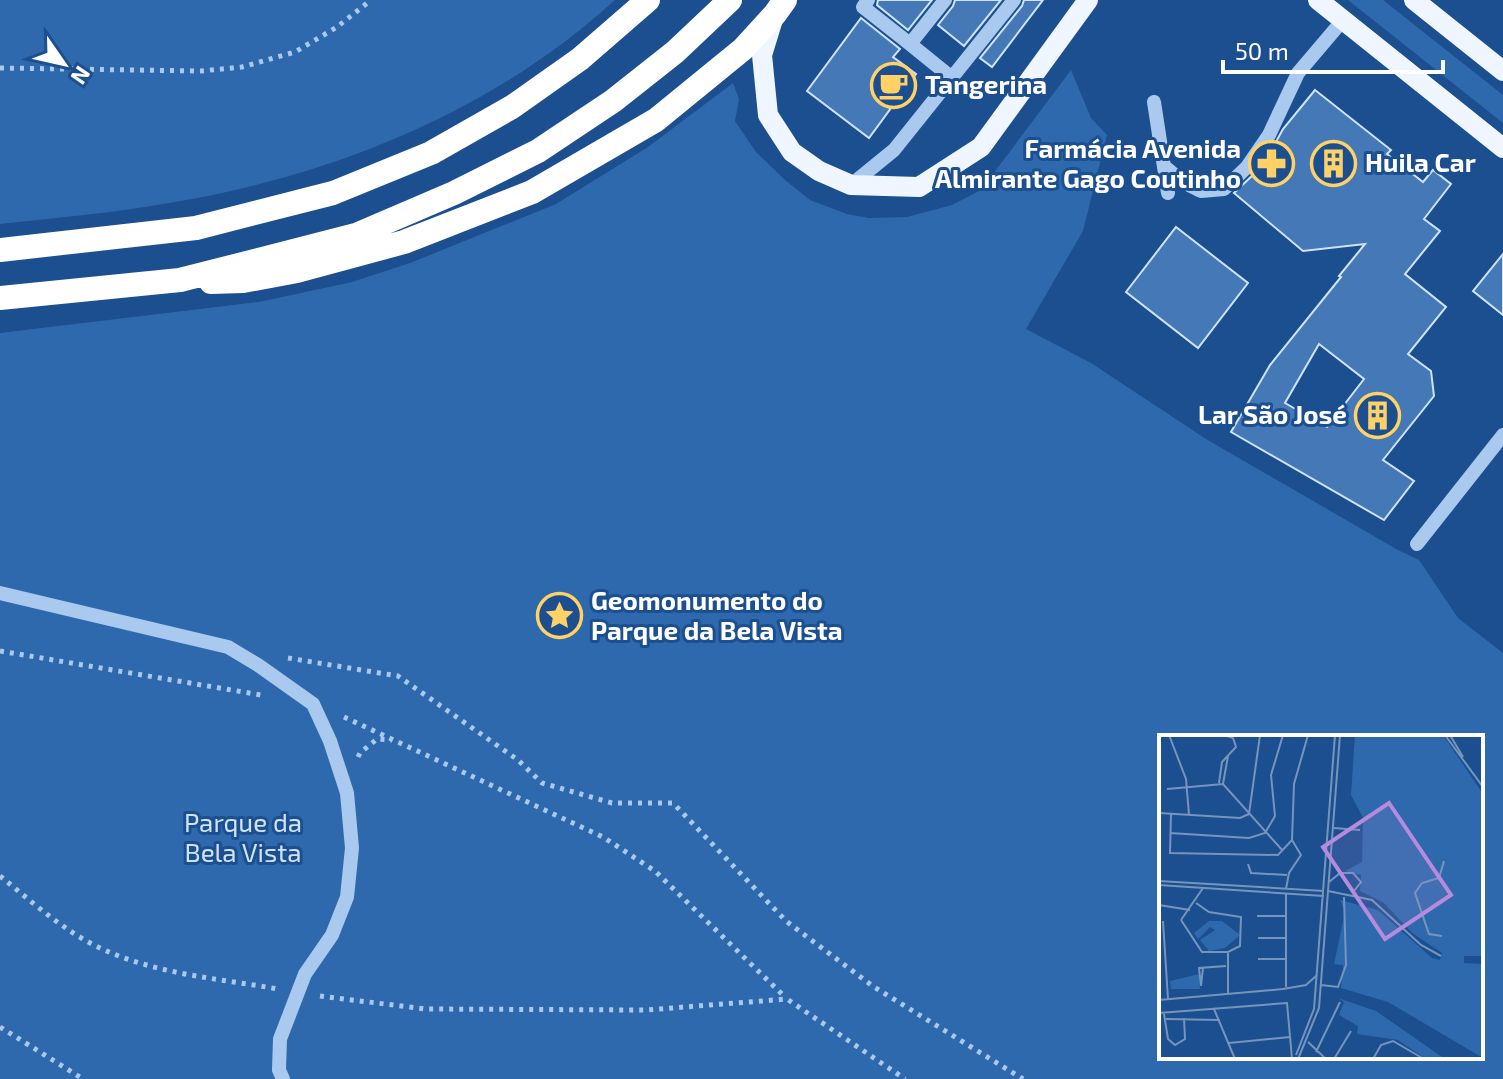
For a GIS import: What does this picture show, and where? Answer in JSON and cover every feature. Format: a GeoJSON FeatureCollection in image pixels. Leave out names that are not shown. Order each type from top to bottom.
{"type":"FeatureCollection","features":[{"type":"Feature","properties":{"kind":"highway"},"geometry":{"type":"LineString","coordinates":[[0,250],[196,228],[333,193],[431,153],[512,107],[580,59],[648,0]]}},
{"type":"Feature","properties":{"kind":"highway"},"geometry":{"type":"LineString","coordinates":[[0,298],[180,280],[356,235],[454,193],[538,151],[613,101],[675,52],[730,0]]}},
{"type":"Feature","properties":{"kind":"highway"},"geometry":{"type":"LineString","coordinates":[[180,280],[243,281],[297,271],[404,242],[532,192],[656,120],[743,49],[780,7]]}},
{"type":"Feature","properties":{"kind":"main road"},"geometry":{"type":"LineString","coordinates":[[780,7],[762,55],[768,115],[792,152],[819,171],[851,185],[919,187],[981,147],[1088,0]]}},
{"type":"Feature","properties":{"kind":"main road"},"geometry":{"type":"LineString","coordinates":[[1318,0],[1503,148]]}},
{"type":"Feature","properties":{"kind":"main road"},"geometry":{"type":"LineString","coordinates":[[1414,0],[1503,71]]}},
{"type":"Feature","properties":{"kind":"street"},"geometry":{"type":"LineString","coordinates":[[868,0],[863,7],[952,78]]}},
{"type":"Feature","properties":{"kind":"street"},"geometry":{"type":"LineString","coordinates":[[910,44],[945,0]]}},
{"type":"Feature","properties":{"kind":"street"},"geometry":{"type":"LineString","coordinates":[[851,185],[894,150],[1014,0]]}},
{"type":"Feature","properties":{"kind":"street"},"geometry":{"type":"LineString","coordinates":[[1164,166],[1183,182],[1201,191],[1224,189],[1247,167],[1269,135],[1298,73],[1343,20]]}},
{"type":"Feature","properties":{"kind":"street"},"geometry":{"type":"LineString","coordinates":[[1154,102],[1168,193]]}},
{"type":"Feature","properties":{"kind":"street"},"geometry":{"type":"LineString","coordinates":[[1417,544],[1503,435]]}},
{"type":"Feature","properties":{"kind":"street"},"geometry":{"type":"LineString","coordinates":[[0,593],[228,647],[313,704],[330,741],[347,793],[352,848],[347,897],[332,935],[305,974],[280,1039],[279,1070],[283,1079]]}},
{"type":"Feature","properties":{"kind":"path"},"geometry":{"type":"LineString","coordinates":[[0,68],[201,71],[242,67],[295,52],[337,27],[371,0]]}},
{"type":"Feature","properties":{"kind":"path"},"geometry":{"type":"LineString","coordinates":[[0,651],[266,696]]}},
{"type":"Feature","properties":{"kind":"path"},"geometry":{"type":"LineString","coordinates":[[288,658],[398,676],[518,760],[542,783],[612,803],[673,803],[786,921],[874,987],[1023,1079]]}},
{"type":"Feature","properties":{"kind":"path"},"geometry":{"type":"LineString","coordinates":[[313,704],[603,837],[655,871],[787,999],[905,1079]]}},
{"type":"Feature","properties":{"kind":"path"},"geometry":{"type":"LineString","coordinates":[[347,793],[350,772],[360,753],[377,739],[397,741]]}},
{"type":"Feature","properties":{"kind":"path"},"geometry":{"type":"LineString","coordinates":[[0,876],[54,920],[94,945],[148,967],[298,993],[425,1009],[646,1010],[787,999]]}},
{"type":"Feature","properties":{"kind":"path"},"geometry":{"type":"LineString","coordinates":[[0,1027],[83,1079]]}},
{"type":"Feature","properties":{"kind":"green space"},"geometry":{"type":"Polygon","coordinates":[[[0,0],[615,0],[567,40],[516,76],[407,134],[349,157],[290,176],[169,203],[0,224],[0,0]]]}},
{"type":"Feature","properties":{"kind":"green space"},"geometry":{"type":"Polygon","coordinates":[[[1348,0],[1383,0],[1503,95],[1503,123],[1348,0]]]}},
{"type":"Feature","properties":{"kind":"green space","name":"Parque da Bela Vista"},"geometry":{"type":"Polygon","coordinates":[[[1071,70],[1091,118],[1107,135],[1083,231],[1026,329],[1091,363],[1206,439],[1419,560],[1458,618],[1503,653],[1503,1079],[0,1079],[0,333],[259,302],[352,282],[410,263],[556,204],[648,147],[733,83],[739,99],[735,121],[756,152],[810,200],[847,214],[869,218],[907,217],[952,205],[981,190],[1071,70]]]}},
{"type":"Feature","properties":{"kind":"building"},"geometry":{"type":"Polygon","coordinates":[[[878,0],[932,0],[908,30],[877,5],[878,0]]]}},
{"type":"Feature","properties":{"kind":"building"},"geometry":{"type":"Polygon","coordinates":[[[955,0],[1001,0],[964,46],[938,25],[955,0]]]}},
{"type":"Feature","properties":{"kind":"building"},"geometry":{"type":"Polygon","coordinates":[[[1024,0],[1043,0],[992,67],[980,58],[1024,0]]]}},
{"type":"Feature","properties":{"kind":"building"},"geometry":{"type":"Polygon","coordinates":[[[861,18],[900,49],[893,57],[916,74],[869,138],[807,91],[861,18]]]}},
{"type":"Feature","properties":{"kind":"building"},"geometry":{"type":"Polygon","coordinates":[[[1315,90],[1391,150],[1387,154],[1423,182],[1433,170],[1451,184],[1424,219],[1440,231],[1405,274],[1446,307],[1408,354],[1431,371],[1434,396],[1383,460],[1414,481],[1384,520],[1231,432],[1270,365],[1365,244],[1303,251],[1234,193],[1255,173],[1283,129],[1315,90]],[[1319,344],[1285,403],[1327,427],[1364,379],[1319,344]]]}},
{"type":"Feature","properties":{"kind":"building"},"geometry":{"type":"Polygon","coordinates":[[[1176,227],[1248,283],[1198,348],[1126,292],[1176,227]]]}},
{"type":"Feature","properties":{"kind":"building"},"geometry":{"type":"Polygon","coordinates":[[[1503,254],[1503,315],[1473,291],[1503,254]]]}},
{"type":"Feature","properties":{"kind":"place","name":"Tangerina"},"geometry":{"type":"Point","coordinates":[894,85]}},
{"type":"Feature","properties":{"kind":"place","name":"Huila Car"},"geometry":{"type":"Point","coordinates":[1334,163]}},
{"type":"Feature","properties":{"kind":"place","name":"Farmácia Avenida Almirante Gago Coutinho"},"geometry":{"type":"Point","coordinates":[1272,164]}},
{"type":"Feature","properties":{"kind":"place","name":"Lar São José"},"geometry":{"type":"Point","coordinates":[1378,415]}},
{"type":"Feature","properties":{"kind":"place","name":"Geomonumento do Parque da Bela Vista"},"geometry":{"type":"Point","coordinates":[560,616]}}]}
